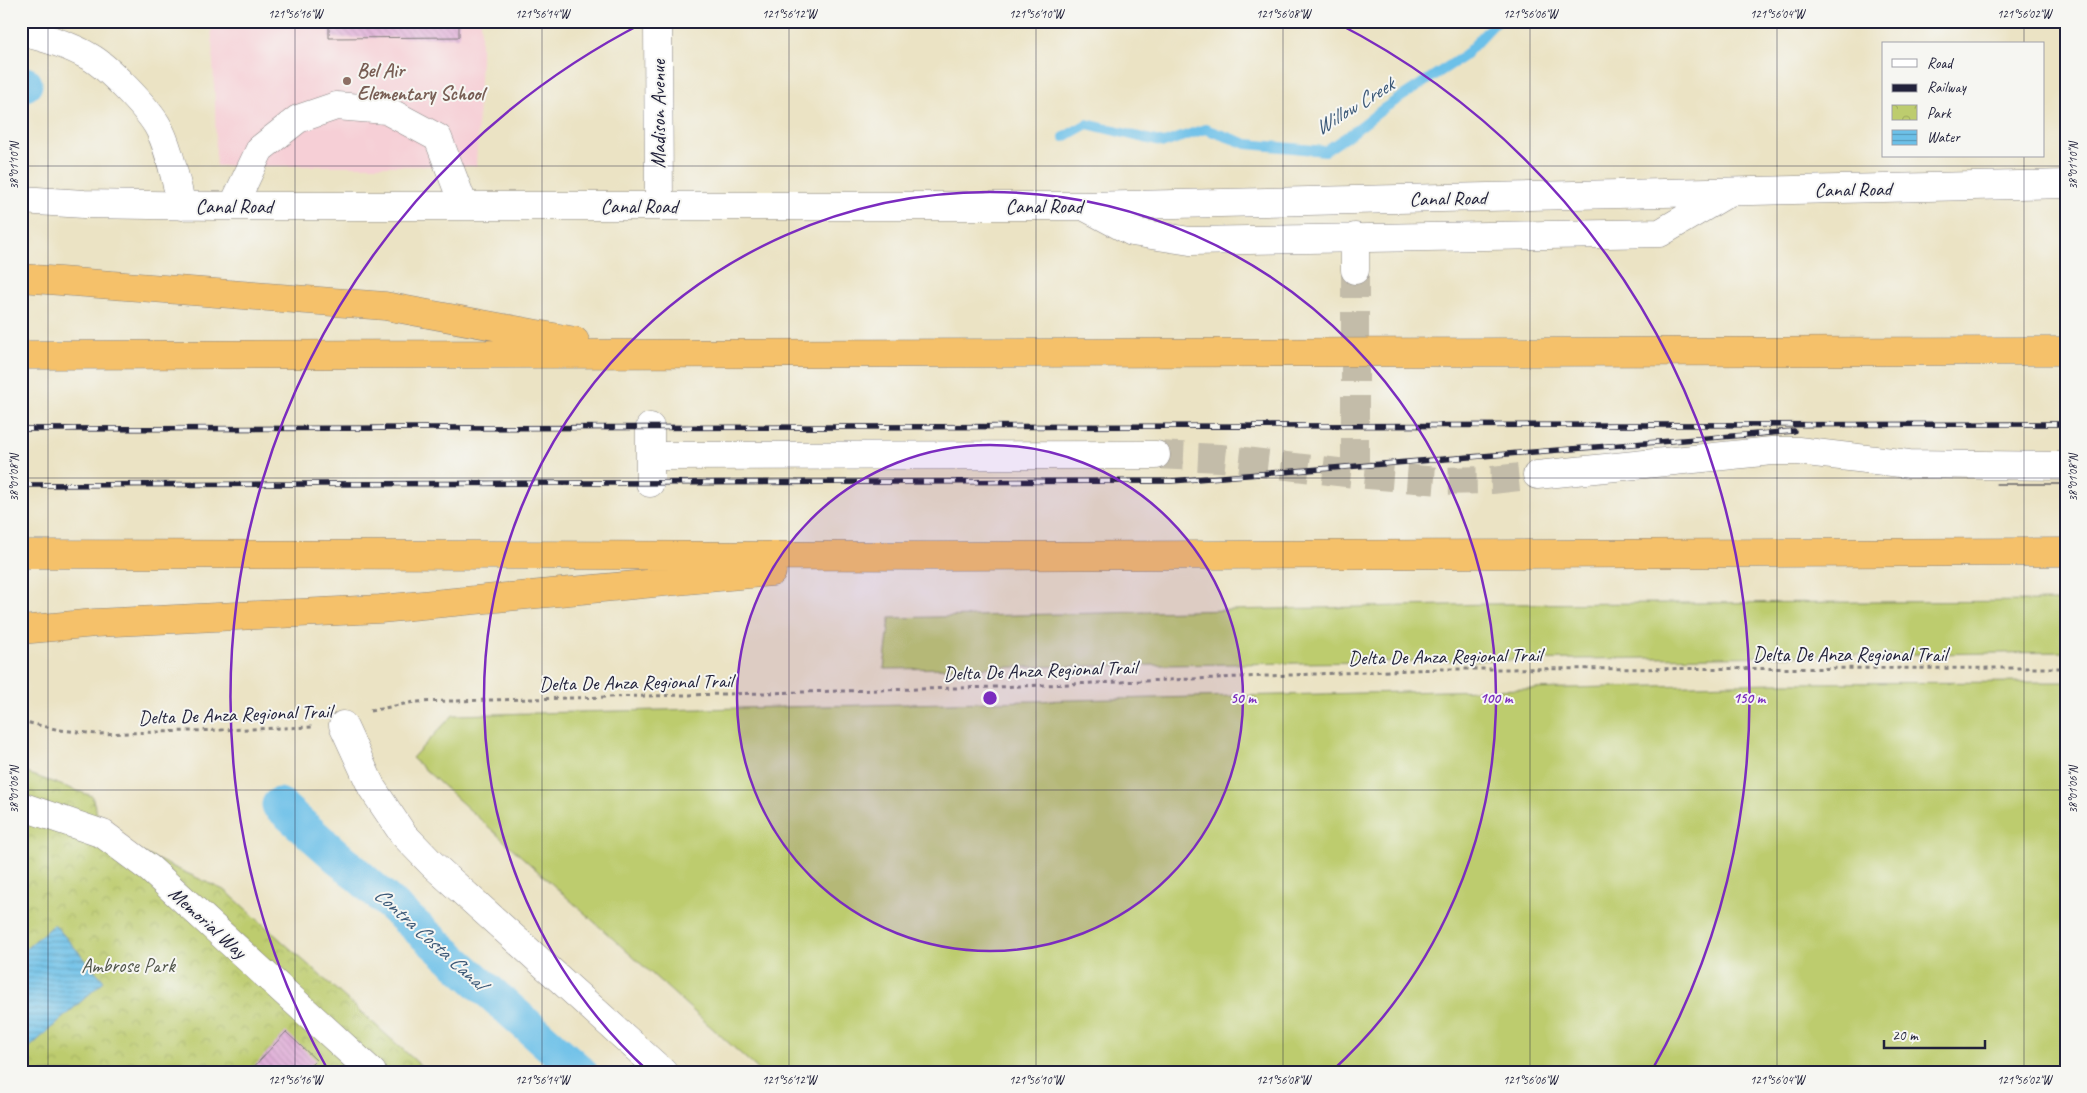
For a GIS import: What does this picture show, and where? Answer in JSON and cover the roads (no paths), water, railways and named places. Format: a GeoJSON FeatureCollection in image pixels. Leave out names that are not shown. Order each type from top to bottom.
{"type":"FeatureCollection","features":[{"type":"Feature","properties":{"kind":"highway"},"geometry":{"type":"LineString","coordinates":[[21,278],[385,306],[643,353]]}},
{"type":"Feature","properties":{"kind":"highway"},"geometry":{"type":"LineString","coordinates":[[21,355],[2066,351]]}},
{"type":"Feature","properties":{"kind":"highway"},"geometry":{"type":"LineString","coordinates":[[21,554],[931,556],[2066,552]]}},
{"type":"Feature","properties":{"kind":"highway"},"geometry":{"type":"LineString","coordinates":[[21,630],[95,623],[380,609],[931,556]]}},
{"type":"Feature","properties":{"kind":"street","name":"Madison Avenue"},"geometry":{"type":"LineString","coordinates":[[658,21],[659,206]]}},
{"type":"Feature","properties":{"kind":"street"},"geometry":{"type":"LineString","coordinates":[[21,32],[38,36],[91,57],[128,90],[157,126],[172,165],[182,206]]}},
{"type":"Feature","properties":{"kind":"street"},"geometry":{"type":"LineString","coordinates":[[233,206],[260,148],[298,119],[336,106],[386,110],[438,138],[464,206]]}},
{"type":"Feature","properties":{"kind":"street","name":"Canal Road"},"geometry":{"type":"LineString","coordinates":[[21,200],[84,204],[182,206],[1084,206],[2066,184]]}},
{"type":"Feature","properties":{"kind":"street"},"geometry":{"type":"LineString","coordinates":[[1084,206],[1132,232],[1190,241],[1660,233],[1730,192]]}},
{"type":"Feature","properties":{"kind":"street"},"geometry":{"type":"LineString","coordinates":[[1355,237],[1355,270]]}},
{"type":"Feature","properties":{"kind":"street"},"geometry":{"type":"LineString","coordinates":[[650,427],[650,470],[1156,455]]}},
{"type":"Feature","properties":{"kind":"street"},"geometry":{"type":"LineString","coordinates":[[1537,476],[1772,451],[1798,451],[1909,464],[2066,466]]}},
{"type":"Feature","properties":{"kind":"street"},"geometry":{"type":"LineString","coordinates":[[343,725],[372,788],[403,834],[432,864],[663,1072]]}},
{"type":"Feature","properties":{"kind":"street","name":"Memorial Way"},"geometry":{"type":"LineString","coordinates":[[21,806],[103,834],[150,869],[372,1072]]}},
{"type":"Feature","properties":{"kind":"water"},"geometry":{"type":"Polygon","coordinates":[[[54,924],[104,981],[21,1055],[21,953],[54,924]]]}},
{"type":"Feature","properties":{"kind":"waterway","name":"Willow Creek"},"geometry":{"type":"LineString","coordinates":[[1064,137],[1087,124],[1164,143],[1205,129],[1247,144],[1325,151],[1383,109],[1464,56],[1499,21]]}},
{"type":"Feature","properties":{"kind":"waterway","name":"Contra Costa Canal"},"geometry":{"type":"LineString","coordinates":[[21,85],[25,84]]}},
{"type":"Feature","properties":{"kind":"waterway","name":"Contra Costa Canal"},"geometry":{"type":"LineString","coordinates":[[279,805],[580,1072]]}},
{"type":"Feature","properties":{"kind":"tunnel"},"geometry":{"type":"LineString","coordinates":[[1355,270],[1355,474]]}},
{"type":"Feature","properties":{"kind":"tunnel"},"geometry":{"type":"LineString","coordinates":[[1156,455],[1220,458],[1355,474],[1439,481],[1492,480],[1537,475]]}},
{"type":"Feature","properties":{"kind":"tram line"},"geometry":{"type":"LineString","coordinates":[[1996,484],[2066,484]]}},
{"type":"Feature","properties":{"kind":"railway"},"geometry":{"type":"LineString","coordinates":[[21,429],[2066,424]]}},
{"type":"Feature","properties":{"kind":"railway"},"geometry":{"type":"LineString","coordinates":[[21,485],[1172,481],[1794,431]]}},
{"type":"Feature","properties":{"kind":"place","name":"Bel Air Elementary School"},"geometry":{"type":"Point","coordinates":[347,81]}},
{"type":"Feature","properties":{"kind":"park label","name":"Ambrose Park"},"geometry":{"type":"Point","coordinates":[128,965]}}]}
